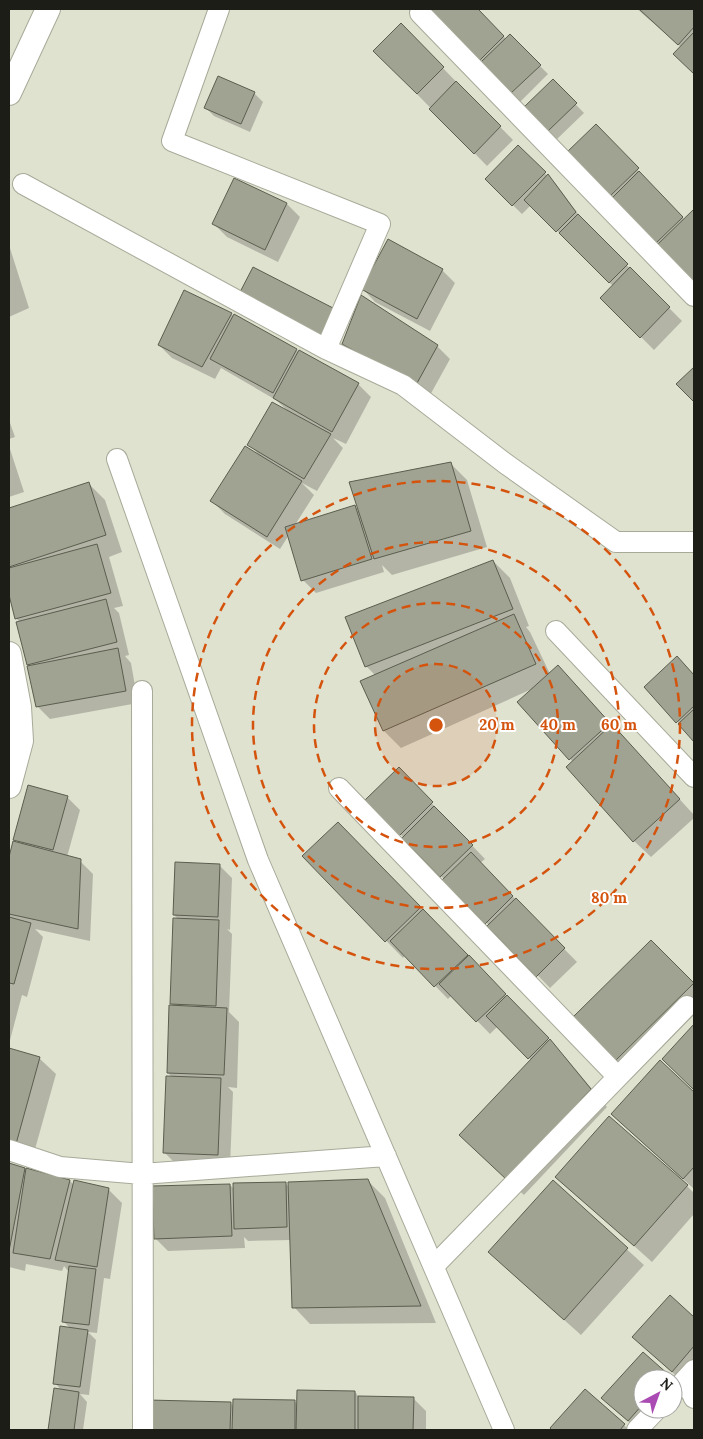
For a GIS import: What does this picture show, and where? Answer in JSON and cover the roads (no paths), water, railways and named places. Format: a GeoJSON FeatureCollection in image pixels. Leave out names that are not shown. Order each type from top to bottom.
{"type":"FeatureCollection","features":[{"type":"Feature","properties":{"kind":"street"},"geometry":{"type":"LineString","coordinates":[[9,93],[48,9]]}},
{"type":"Feature","properties":{"kind":"street"},"geometry":{"type":"LineString","coordinates":[[219,9],[172,141],[380,224],[326,349]]}},
{"type":"Feature","properties":{"kind":"street"},"geometry":{"type":"LineString","coordinates":[[420,14],[694,296]]}},
{"type":"Feature","properties":{"kind":"street"},"geometry":{"type":"LineString","coordinates":[[23,184],[326,349],[403,385],[506,464],[616,542],[694,542]]}},
{"type":"Feature","properties":{"kind":"street"},"geometry":{"type":"LineString","coordinates":[[117,459],[258,860],[504,1430]]}},
{"type":"Feature","properties":{"kind":"street"},"geometry":{"type":"LineString","coordinates":[[556,631],[694,777]]}},
{"type":"Feature","properties":{"kind":"street"},"geometry":{"type":"LineString","coordinates":[[9,654],[19,707],[21,741],[9,786]]}},
{"type":"Feature","properties":{"kind":"street"},"geometry":{"type":"LineString","coordinates":[[142,691],[143,1430]]}},
{"type":"Feature","properties":{"kind":"street"},"geometry":{"type":"LineString","coordinates":[[340,788],[617,1076]]}},
{"type":"Feature","properties":{"kind":"street"},"geometry":{"type":"LineString","coordinates":[[434,1266],[687,1006]]}},
{"type":"Feature","properties":{"kind":"street"},"geometry":{"type":"LineString","coordinates":[[9,1150],[60,1167],[142,1174],[386,1156]]}},
{"type":"Feature","properties":{"kind":"street"},"geometry":{"type":"LineString","coordinates":[[637,1430],[648,1419]]}}]}
